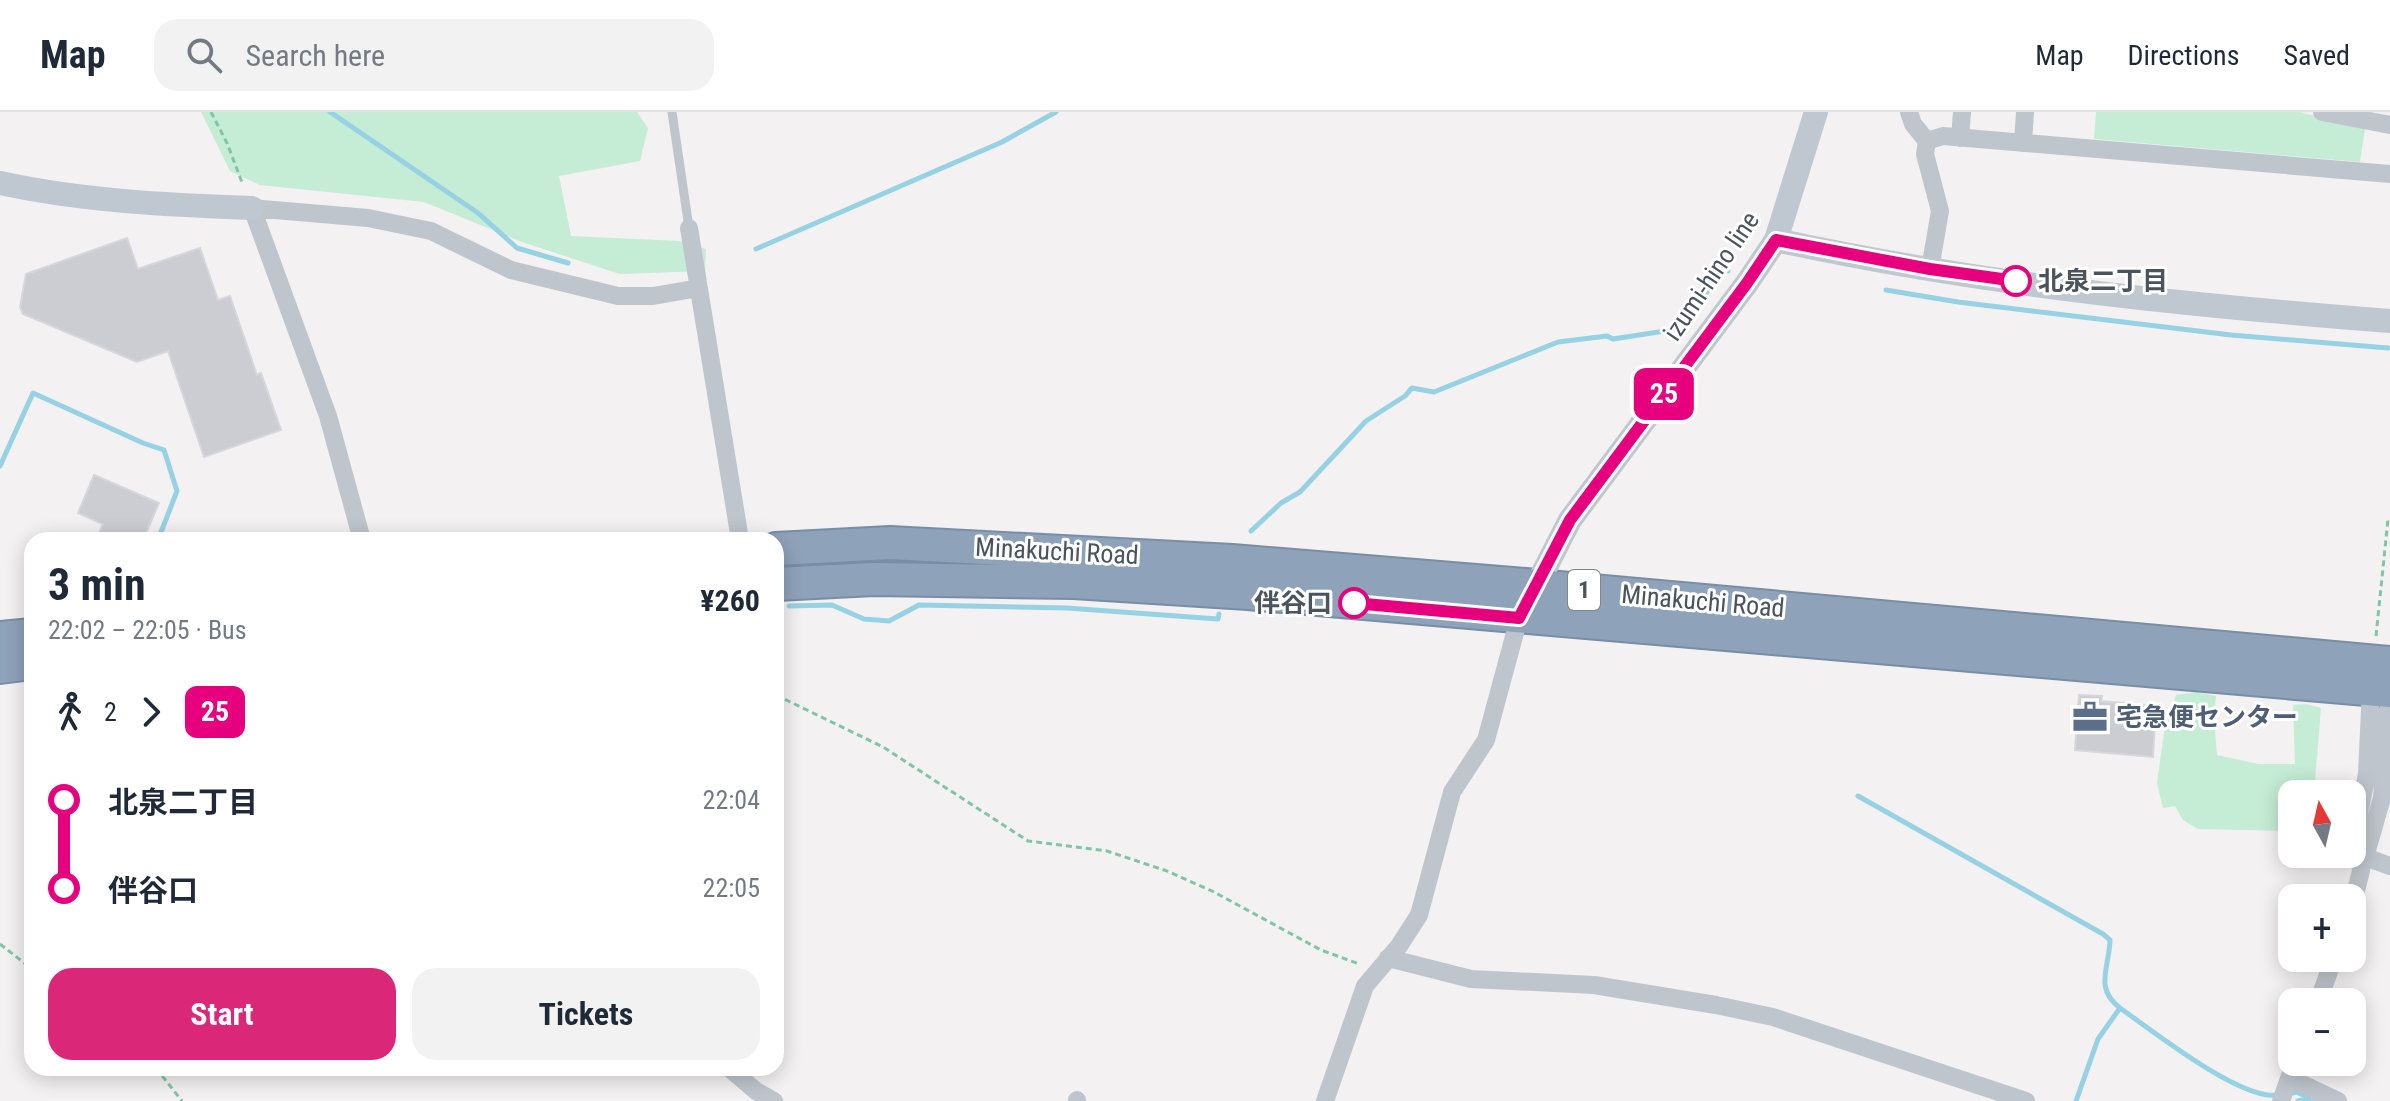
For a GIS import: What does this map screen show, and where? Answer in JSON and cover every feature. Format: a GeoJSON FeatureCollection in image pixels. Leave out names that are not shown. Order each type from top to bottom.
{"type":"FeatureCollection","features":[{"type":"Feature","properties":{"kind":"highway","name":"Minakuchi Road"},"geometry":{"type":"LineString","coordinates":[[784,549],[890,543],[1232,561],[2382,655]]}},
{"type":"Feature","properties":{"kind":"highway","name":"Minakuchi Road"},"geometry":{"type":"LineString","coordinates":[[784,584],[874,579],[1074,582],[1248,593],[2383,696]]}},
{"type":"Feature","properties":{"kind":"highway"},"geometry":{"type":"LineString","coordinates":[[0,638],[24,636]]}},
{"type":"Feature","properties":{"kind":"highway"},"geometry":{"type":"LineString","coordinates":[[0,667],[24,664]]}},
{"type":"Feature","properties":{"kind":"street","name":"izumi-hino line"},"geometry":{"type":"LineString","coordinates":[[1519,618],[1570,520],[1776,240],[1816,112]]}},
{"type":"Feature","properties":{"kind":"street"},"geometry":{"type":"LineString","coordinates":[[1909,112],[1913,124],[1927,141],[1925,154],[1940,211],[1930,269]]}},
{"type":"Feature","properties":{"kind":"street"},"geometry":{"type":"LineString","coordinates":[[1960,138],[1962,112]]}},
{"type":"Feature","properties":{"kind":"street"},"geometry":{"type":"LineString","coordinates":[[2023,143],[2025,112]]}},
{"type":"Feature","properties":{"kind":"street"},"geometry":{"type":"LineString","coordinates":[[2322,112],[2390,125]]}},
{"type":"Feature","properties":{"kind":"street"},"geometry":{"type":"LineString","coordinates":[[1927,141],[1943,136],[2390,174]]}},
{"type":"Feature","properties":{"kind":"street"},"geometry":{"type":"LineString","coordinates":[[0,183],[98,200],[368,218],[431,231],[511,270],[618,296],[653,296],[699,288]]}},
{"type":"Feature","properties":{"kind":"street"},"geometry":{"type":"LineString","coordinates":[[252,208],[328,416],[360,532]]}},
{"type":"Feature","properties":{"kind":"street"},"geometry":{"type":"LineString","coordinates":[[689,228],[739,532]]}},
{"type":"Feature","properties":{"kind":"street"},"geometry":{"type":"LineString","coordinates":[[1776,240],[1930,269],[2202,306],[2390,321]]}},
{"type":"Feature","properties":{"kind":"street"},"geometry":{"type":"LineString","coordinates":[[1325,1101],[1365,986],[1419,915],[1452,792],[1486,740],[1519,618]]}},
{"type":"Feature","properties":{"kind":"street"},"geometry":{"type":"LineString","coordinates":[[2366,780],[2383,696]]}},
{"type":"Feature","properties":{"kind":"street"},"geometry":{"type":"LineString","coordinates":[[2366,854],[2382,798],[2383,696]]}},
{"type":"Feature","properties":{"kind":"street"},"geometry":{"type":"LineString","coordinates":[[2366,864],[2390,866]]}},
{"type":"Feature","properties":{"kind":"street"},"geometry":{"type":"LineString","coordinates":[[1385,961],[1471,979],[1594,985],[1773,1017],[2026,1101]]}},
{"type":"Feature","properties":{"kind":"street"},"geometry":{"type":"LineString","coordinates":[[738,1076],[774,1101]]}},
{"type":"Feature","properties":{"kind":"street"},"geometry":{"type":"LineString","coordinates":[[2281,1101],[2290,1076]]}},
{"type":"Feature","properties":{"kind":"street"},"geometry":{"type":"LineString","coordinates":[[2301,1076],[2338,1101]]}},
{"type":"Feature","properties":{"kind":"lane"},"geometry":{"type":"LineString","coordinates":[[672,112],[689,228]]}},
{"type":"Feature","properties":{"kind":"path"},"geometry":{"type":"LineString","coordinates":[[211,112],[227,143],[252,208]]}},
{"type":"Feature","properties":{"kind":"path"},"geometry":{"type":"LineString","coordinates":[[2382,655],[2388,519]]}},
{"type":"Feature","properties":{"kind":"path"},"geometry":{"type":"LineString","coordinates":[[784,699],[883,747],[1028,841],[1107,851],[1167,871],[1214,892],[1264,922],[1321,950],[1363,966],[1385,961]]}},
{"type":"Feature","properties":{"kind":"path"},"geometry":{"type":"LineString","coordinates":[[0,944],[24,963]]}},
{"type":"Feature","properties":{"kind":"path"},"geometry":{"type":"LineString","coordinates":[[162,1076],[182,1101]]}},
{"type":"Feature","properties":{"kind":"green space"},"geometry":{"type":"Polygon","coordinates":[[[201,112],[637,112],[648,128],[640,161],[559,176],[571,236],[679,241],[706,249],[705,271],[620,274],[522,242],[424,202],[260,185],[230,171],[201,112]]]}},
{"type":"Feature","properties":{"kind":"green space"},"geometry":{"type":"Polygon","coordinates":[[[2096,112],[2299,112],[2365,128],[2360,162],[2094,139],[2096,112]]]}},
{"type":"Feature","properties":{"kind":"green space"},"geometry":{"type":"Polygon","coordinates":[[[2196,692],[2216,696],[2217,755],[2258,764],[2295,764],[2293,705],[2321,708],[2315,780],[2278,780],[2278,831],[2198,829],[2183,820],[2175,806],[2163,808],[2157,783],[2164,733],[2176,695],[2196,692]]]}},
{"type":"Feature","properties":{"kind":"building"},"geometry":{"type":"Polygon","coordinates":[[[127,238],[138,269],[200,248],[218,300],[230,296],[257,375],[261,373],[281,430],[204,457],[168,351],[137,362],[23,314],[20,307],[26,274],[127,238]]]}},
{"type":"Feature","properties":{"kind":"building"},"geometry":{"type":"Polygon","coordinates":[[[94,475],[159,503],[146,532],[100,532],[103,524],[78,513],[94,475]]]}},
{"type":"Feature","properties":{"kind":"building"},"geometry":{"type":"Polygon","coordinates":[[[2079,695],[2102,696],[2101,701],[2156,706],[2153,757],[2075,750],[2079,695]]]}},
{"type":"Feature","properties":{"kind":"waterway"},"geometry":{"type":"LineString","coordinates":[[330,112],[478,213],[517,248],[568,263]]}},
{"type":"Feature","properties":{"kind":"waterway"},"geometry":{"type":"LineString","coordinates":[[756,249],[1002,142],[1056,112]]}},
{"type":"Feature","properties":{"kind":"waterway"},"geometry":{"type":"LineString","coordinates":[[1251,531],[1281,503],[1300,492],[1366,421],[1405,396],[1412,388],[1434,392],[1558,342],[1607,336],[1613,339],[1678,329],[1724,270],[1728,271]]}},
{"type":"Feature","properties":{"kind":"waterway"},"geometry":{"type":"LineString","coordinates":[[1886,290],[1958,302],[2231,335],[2388,348]]}},
{"type":"Feature","properties":{"kind":"waterway"},"geometry":{"type":"LineString","coordinates":[[0,466],[33,393],[164,450],[177,491],[161,532]]}},
{"type":"Feature","properties":{"kind":"waterway"},"geometry":{"type":"LineString","coordinates":[[789,606],[832,605],[864,619],[889,621],[919,605],[1067,608],[1218,619],[1219,614]]}},
{"type":"Feature","properties":{"kind":"waterway"},"geometry":{"type":"LineString","coordinates":[[1858,796],[2103,934],[2110,940],[2105,985],[2112,1001],[2120,1008]]}},
{"type":"Feature","properties":{"kind":"waterway"},"geometry":{"type":"LineString","coordinates":[[2076,1101],[2098,1039],[2120,1008],[2220,1076],[2261,1094],[2277,1095]]}},
{"type":"Feature","properties":{"kind":"waterway"},"geometry":{"type":"LineString","coordinates":[[2287,1094],[2297,1092],[2309,1098]]}},
{"type":"Feature","properties":{"kind":"waterway"},"geometry":{"type":"LineString","coordinates":[[2298,1101],[2309,1098],[2315,1101]]}},
{"type":"Feature","properties":{"kind":"bus line","name":"25"},"geometry":{"type":"LineString","coordinates":[[1354,603],[1519,618],[1570,520],[1776,240],[1930,269],[2016,281]]}},
{"type":"Feature","properties":{"kind":"place","name":"北泉二丁目"},"geometry":{"type":"Point","coordinates":[2016,281]}},
{"type":"Feature","properties":{"kind":"place","name":"伴谷口"},"geometry":{"type":"Point","coordinates":[1354,603]}},
{"type":"Feature","properties":{"kind":"place","name":"宅急便センター"},"geometry":{"type":"Point","coordinates":[2090,717]}}]}
